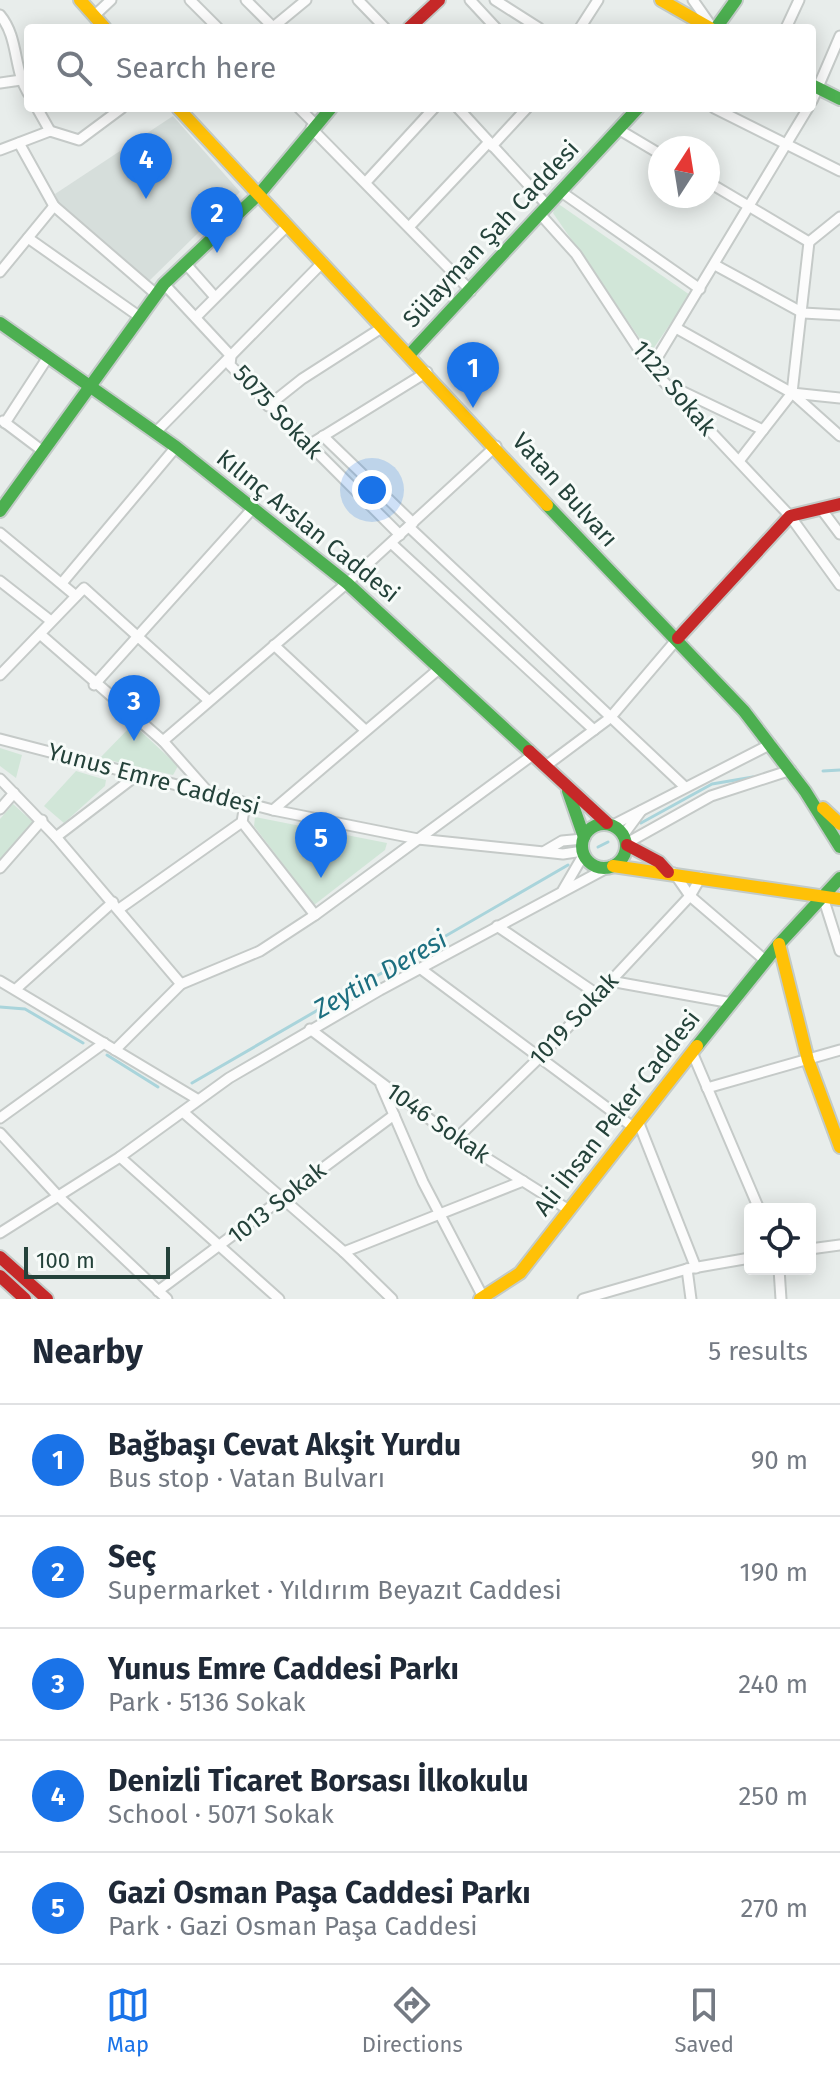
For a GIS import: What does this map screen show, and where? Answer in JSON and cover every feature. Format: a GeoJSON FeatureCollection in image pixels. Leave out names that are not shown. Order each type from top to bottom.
{"type":"FeatureCollection","features":[{"type":"Feature","properties":{"kind":"street"},"geometry":{"type":"LineString","coordinates":[[80,0],[102,24]]}},
{"type":"Feature","properties":{"kind":"street"},"geometry":{"type":"LineString","coordinates":[[95,15],[111,0]]}},
{"type":"Feature","properties":{"kind":"street"},"geometry":{"type":"LineString","coordinates":[[190,0],[214,24]]}},
{"type":"Feature","properties":{"kind":"street"},"geometry":{"type":"LineString","coordinates":[[246,0],[270,24]]}},
{"type":"Feature","properties":{"kind":"street"},"geometry":{"type":"LineString","coordinates":[[277,24],[306,0]]}},
{"type":"Feature","properties":{"kind":"street"},"geometry":{"type":"LineString","coordinates":[[358,0],[381,24]]}},
{"type":"Feature","properties":{"kind":"street"},"geometry":{"type":"LineString","coordinates":[[413,24],[439,0]]}},
{"type":"Feature","properties":{"kind":"street"},"geometry":{"type":"LineString","coordinates":[[470,0],[492,24]]}},
{"type":"Feature","properties":{"kind":"street"},"geometry":{"type":"LineString","coordinates":[[495,0],[533,24]]}},
{"type":"Feature","properties":{"kind":"street"},"geometry":{"type":"LineString","coordinates":[[583,24],[598,0]]}},
{"type":"Feature","properties":{"kind":"street"},"geometry":{"type":"LineString","coordinates":[[661,0],[706,24]]}},
{"type":"Feature","properties":{"kind":"street"},"geometry":{"type":"LineString","coordinates":[[693,0],[710,24]]}},
{"type":"Feature","properties":{"kind":"street"},"geometry":{"type":"LineString","coordinates":[[716,24],[736,0]]}},
{"type":"Feature","properties":{"kind":"street"},"geometry":{"type":"LineString","coordinates":[[788,24],[799,0]]}},
{"type":"Feature","properties":{"kind":"street"},"geometry":{"type":"LineString","coordinates":[[0,15],[11,29],[24,76]]}},
{"type":"Feature","properties":{"kind":"street"},"geometry":{"type":"LineString","coordinates":[[840,36],[816,86],[840,99]]}},
{"type":"Feature","properties":{"kind":"street"},"geometry":{"type":"LineString","coordinates":[[0,83],[24,80]]}},
{"type":"Feature","properties":{"kind":"street"},"geometry":{"type":"LineString","coordinates":[[39,112],[50,131]]}},
{"type":"Feature","properties":{"kind":"street"},"geometry":{"type":"LineString","coordinates":[[0,150],[50,131],[79,140],[117,112]]}},
{"type":"Feature","properties":{"kind":"street","name":"Vatan Bulvarı"},"geometry":{"type":"LineString","coordinates":[[182,112],[496,446],[617,581],[678,638],[771,744],[814,801],[840,846]]}},
{"type":"Feature","properties":{"kind":"street"},"geometry":{"type":"LineString","coordinates":[[302,112],[471,291]]}},
{"type":"Feature","properties":{"kind":"street"},"geometry":{"type":"LineString","coordinates":[[0,511],[160,290],[260,193],[327,112]]}},
{"type":"Feature","properties":{"kind":"street"},"geometry":{"type":"LineString","coordinates":[[366,182],[430,112]]}},
{"type":"Feature","properties":{"kind":"street","name":"1122 Sokak"},"geometry":{"type":"LineString","coordinates":[[462,112],[543,209],[651,368],[790,516],[840,585]]}},
{"type":"Feature","properties":{"kind":"street"},"geometry":{"type":"LineString","coordinates":[[410,226],[523,112]]}},
{"type":"Feature","properties":{"kind":"street","name":"Sülayman Şah Caddesi"},"geometry":{"type":"LineString","coordinates":[[409,355],[634,112]]}},
{"type":"Feature","properties":{"kind":"street"},"geometry":{"type":"LineString","coordinates":[[722,112],[840,171]]}},
{"type":"Feature","properties":{"kind":"street"},"geometry":{"type":"LineString","coordinates":[[651,368],[806,112]]}},
{"type":"Feature","properties":{"kind":"street"},"geometry":{"type":"LineString","coordinates":[[618,129],[648,147]]}},
{"type":"Feature","properties":{"kind":"street"},"geometry":{"type":"LineString","coordinates":[[0,272],[54,206],[19,143]]}},
{"type":"Feature","properties":{"kind":"street"},"geometry":{"type":"LineString","coordinates":[[720,189],[809,242]]}},
{"type":"Feature","properties":{"kind":"street"},"geometry":{"type":"LineString","coordinates":[[560,191],[700,289]]}},
{"type":"Feature","properties":{"kind":"street","name":"5075 Sokak"},"geometry":{"type":"LineString","coordinates":[[54,206],[196,317],[231,356],[230,365],[268,406],[400,535]]}},
{"type":"Feature","properties":{"kind":"street"},"geometry":{"type":"LineString","coordinates":[[739,461],[792,393],[809,242],[840,217]]}},
{"type":"Feature","properties":{"kind":"street"},"geometry":{"type":"LineString","coordinates":[[196,317],[287,226]]}},
{"type":"Feature","properties":{"kind":"street"},"geometry":{"type":"LineString","coordinates":[[28,238],[140,317]]}},
{"type":"Feature","properties":{"kind":"street"},"geometry":{"type":"LineString","coordinates":[[155,433],[323,262]]}},
{"type":"Feature","properties":{"kind":"street"},"geometry":{"type":"LineString","coordinates":[[185,263],[215,297]]}},
{"type":"Feature","properties":{"kind":"street"},"geometry":{"type":"LineString","coordinates":[[715,265],[803,313],[840,315]]}},
{"type":"Feature","properties":{"kind":"street","name":"Kılınç Arslan Caddesi"},"geometry":{"type":"LineString","coordinates":[[0,323],[176,447],[347,583],[547,765],[567,788],[610,824]]}},
{"type":"Feature","properties":{"kind":"street"},"geometry":{"type":"LineString","coordinates":[[268,406],[302,379],[383,327]]}},
{"type":"Feature","properties":{"kind":"street"},"geometry":{"type":"LineString","coordinates":[[676,328],[792,393],[840,436]]}},
{"type":"Feature","properties":{"kind":"street"},"geometry":{"type":"LineString","coordinates":[[44,452],[2,421],[48,357]]}},
{"type":"Feature","properties":{"kind":"street"},"geometry":{"type":"LineString","coordinates":[[309,445],[427,372]]}},
{"type":"Feature","properties":{"kind":"street"},"geometry":{"type":"LineString","coordinates":[[665,382],[763,430]]}},
{"type":"Feature","properties":{"kind":"street"},"geometry":{"type":"LineString","coordinates":[[792,393],[840,398]]}},
{"type":"Feature","properties":{"kind":"street"},"geometry":{"type":"LineString","coordinates":[[323,436],[610,718],[685,787]]}},
{"type":"Feature","properties":{"kind":"street"},"geometry":{"type":"LineString","coordinates":[[163,741],[347,583],[496,446]]}},
{"type":"Feature","properties":{"kind":"street"},"geometry":{"type":"LineString","coordinates":[[62,583],[176,447]]}},
{"type":"Feature","properties":{"kind":"street"},"geometry":{"type":"LineString","coordinates":[[547,765],[610,718],[678,638],[790,516],[840,504]]}},
{"type":"Feature","properties":{"kind":"street"},"geometry":{"type":"LineString","coordinates":[[94,685],[253,508]]}},
{"type":"Feature","properties":{"kind":"street"},"geometry":{"type":"LineString","coordinates":[[822,510],[840,534]]}},
{"type":"Feature","properties":{"kind":"street"},"geometry":{"type":"LineString","coordinates":[[0,533],[76,596]]}},
{"type":"Feature","properties":{"kind":"street"},"geometry":{"type":"LineString","coordinates":[[391,543],[594,730]]}},
{"type":"Feature","properties":{"kind":"street"},"geometry":{"type":"LineString","coordinates":[[0,581],[51,621]]}},
{"type":"Feature","properties":{"kind":"street"},"geometry":{"type":"LineString","coordinates":[[0,675],[84,588],[208,700]]}},
{"type":"Feature","properties":{"kind":"street"},"geometry":{"type":"LineString","coordinates":[[40,634],[94,685],[163,741],[209,793]]}},
{"type":"Feature","properties":{"kind":"street"},"geometry":{"type":"LineString","coordinates":[[274,645],[364,729]]}},
{"type":"Feature","properties":{"kind":"street"},"geometry":{"type":"LineString","coordinates":[[273,810],[364,729],[440,668]]}},
{"type":"Feature","properties":{"kind":"street","name":"Yunus Emre Caddesi"},"geometry":{"type":"LineString","coordinates":[[0,739],[245,804],[418,839],[545,851],[562,841],[583,845]]}},
{"type":"Feature","properties":{"kind":"street"},"geometry":{"type":"LineString","coordinates":[[563,890],[583,845],[596,825],[610,824],[641,811],[771,744]]}},
{"type":"Feature","properties":{"kind":"street"},"geometry":{"type":"LineString","coordinates":[[115,1050],[181,984],[260,951],[315,915],[534,754]]}},
{"type":"Feature","properties":{"kind":"street"},"geometry":{"type":"LineString","coordinates":[[626,841],[711,796],[791,770]]}},
{"type":"Feature","properties":{"kind":"street"},"geometry":{"type":"LineString","coordinates":[[56,837],[137,775]]}},
{"type":"Feature","properties":{"kind":"street"},"geometry":{"type":"LineString","coordinates":[[0,779],[42,820],[181,984]]}},
{"type":"Feature","properties":{"kind":"street","name":"Kılınç Arslan Caddesi"},"geometry":{"type":"LineString","coordinates":[[567,788],[583,845]]}},
{"type":"Feature","properties":{"kind":"street"},"geometry":{"type":"LineString","coordinates":[[0,809],[14,793]]}},
{"type":"Feature","properties":{"kind":"street","name":"Vatan Bulvarı"},"geometry":{"type":"LineString","coordinates":[[814,801],[840,824]]}},
{"type":"Feature","properties":{"kind":"street"},"geometry":{"type":"LineString","coordinates":[[16,989],[116,905],[242,822],[245,804]]}},
{"type":"Feature","properties":{"kind":"street"},"geometry":{"type":"LineString","coordinates":[[0,1233],[120,1157],[197,1099],[310,1029],[610,867],[622,859],[626,841],[641,811]]}},
{"type":"Feature","properties":{"kind":"street"},"geometry":{"type":"LineString","coordinates":[[0,868],[42,820]]}},
{"type":"Feature","properties":{"kind":"street"},"geometry":{"type":"LineString","coordinates":[[242,822],[315,915]]}},
{"type":"Feature","properties":{"kind":"street"},"geometry":{"type":"LineString","coordinates":[[610,824],[626,841],[659,862],[690,896],[766,961]]}},
{"type":"Feature","properties":{"kind":"street"},"geometry":{"type":"LineString","coordinates":[[583,845],[591,863],[610,867],[701,877],[840,899]]}},
{"type":"Feature","properties":{"kind":"street","name":"1019 Sokak"},"geometry":{"type":"LineString","coordinates":[[456,1139],[541,1056],[690,896],[701,877]]}},
{"type":"Feature","properties":{"kind":"street","name":"Ali İhsan Peker Caddesi"},"geometry":{"type":"LineString","coordinates":[[482,1298],[520,1273],[779,944],[840,878]]}},
{"type":"Feature","properties":{"kind":"street"},"geometry":{"type":"LineString","coordinates":[[822,894],[840,951]]}},
{"type":"Feature","properties":{"kind":"street"},"geometry":{"type":"LineString","coordinates":[[497,926],[597,994]]}},
{"type":"Feature","properties":{"kind":"street"},"geometry":{"type":"LineString","coordinates":[[779,944],[808,1060],[840,1147]]}},
{"type":"Feature","properties":{"kind":"street"},"geometry":{"type":"LineString","coordinates":[[421,969],[635,1124],[691,1268],[691,1299]]}},
{"type":"Feature","properties":{"kind":"street"},"geometry":{"type":"LineString","coordinates":[[0,981],[197,1099]]}},
{"type":"Feature","properties":{"kind":"street"},"geometry":{"type":"LineString","coordinates":[[610,981],[732,1003]]}},
{"type":"Feature","properties":{"kind":"street","name":"1046 Sokak"},"geometry":{"type":"LineString","coordinates":[[310,1029],[456,1139],[569,1210]]}},
{"type":"Feature","properties":{"kind":"street"},"geometry":{"type":"LineString","coordinates":[[0,1118],[104,1043]]}},
{"type":"Feature","properties":{"kind":"street"},"geometry":{"type":"LineString","coordinates":[[707,1088],[840,1050]]}},
{"type":"Feature","properties":{"kind":"street"},"geometry":{"type":"LineString","coordinates":[[692,1052],[756,1203]]}},
{"type":"Feature","properties":{"kind":"street"},"geometry":{"type":"LineString","coordinates":[[380,1082],[482,1298]]}},
{"type":"Feature","properties":{"kind":"street"},"geometry":{"type":"LineString","coordinates":[[183,1112],[344,1252],[392,1299]]}},
{"type":"Feature","properties":{"kind":"street","name":"1013 Sokak"},"geometry":{"type":"LineString","coordinates":[[158,1291],[394,1115]]}},
{"type":"Feature","properties":{"kind":"street"},"geometry":{"type":"LineString","coordinates":[[0,1133],[58,1196],[167,1299]]}},
{"type":"Feature","properties":{"kind":"street"},"geometry":{"type":"LineString","coordinates":[[120,1157],[279,1299]]}},
{"type":"Feature","properties":{"kind":"street"},"geometry":{"type":"LineString","coordinates":[[344,1252],[523,1181]]}},
{"type":"Feature","properties":{"kind":"street"},"geometry":{"type":"LineString","coordinates":[[816,1248],[840,1245]]}},
{"type":"Feature","properties":{"kind":"street"},"geometry":{"type":"LineString","coordinates":[[0,1257],[47,1299]]}},
{"type":"Feature","properties":{"kind":"street"},"geometry":{"type":"LineString","coordinates":[[583,1299],[613,1294],[691,1268],[744,1259]]}},
{"type":"Feature","properties":{"kind":"street"},"geometry":{"type":"LineString","coordinates":[[779,1275],[781,1299]]}},
{"type":"Feature","properties":{"kind":"street"},"geometry":{"type":"LineString","coordinates":[[0,1276],[25,1299]]}},
{"type":"Feature","properties":{"kind":"shaded area"},"geometry":{"type":"Polygon","coordinates":[[[173,116],[240,192],[149,281],[60,205],[55,194],[173,116]]]}},
{"type":"Feature","properties":{"kind":"green space"},"geometry":{"type":"Polygon","coordinates":[[[557,203],[690,295],[653,349],[645,346],[553,213],[557,203]]]}},
{"type":"Feature","properties":{"kind":"green space"},"geometry":{"type":"Polygon","coordinates":[[[133,724],[178,766],[173,775],[100,758],[133,724]]]}},
{"type":"Feature","properties":{"kind":"green space"},"geometry":{"type":"Polygon","coordinates":[[[0,748],[22,755],[16,778],[0,766],[0,748]]]}},
{"type":"Feature","properties":{"kind":"green space"},"geometry":{"type":"Polygon","coordinates":[[[76,771],[106,780],[105,786],[64,823],[44,806],[76,771]]]}},
{"type":"Feature","properties":{"kind":"green space"},"geometry":{"type":"Polygon","coordinates":[[[13,804],[34,823],[0,862],[0,819],[13,804]]]}},
{"type":"Feature","properties":{"kind":"green space"},"geometry":{"type":"Polygon","coordinates":[[[255,817],[387,843],[385,850],[314,905],[254,826],[255,817]]]}},
{"type":"Feature","properties":{"kind":"waterway","name":"Zeytin Deresi"},"geometry":{"type":"LineString","coordinates":[[823,771],[840,770]]}},
{"type":"Feature","properties":{"kind":"waterway","name":"Zeytin Deresi"},"geometry":{"type":"LineString","coordinates":[[641,823],[712,784],[753,777]]}},
{"type":"Feature","properties":{"kind":"waterway","name":"Zeytin Deresi"},"geometry":{"type":"LineString","coordinates":[[598,847],[608,842]]}},
{"type":"Feature","properties":{"kind":"waterway","name":"Zeytin Deresi"},"geometry":{"type":"LineString","coordinates":[[192,1083],[568,865]]}},
{"type":"Feature","properties":{"kind":"waterway","name":"Zeytin Deresi"},"geometry":{"type":"LineString","coordinates":[[0,1007],[25,1009],[83,1043]]}},
{"type":"Feature","properties":{"kind":"waterway","name":"Zeytin Deresi"},"geometry":{"type":"LineString","coordinates":[[107,1055],[158,1087]]}},
{"type":"Feature","properties":{"kind":"traffic: fast"},"geometry":{"type":"LineString","coordinates":[[719,24],[736,0]]}},
{"type":"Feature","properties":{"kind":"traffic: fast"},"geometry":{"type":"LineString","coordinates":[[816,87],[840,99]]}},
{"type":"Feature","properties":{"kind":"traffic: fast"},"geometry":{"type":"LineString","coordinates":[[0,511],[164,284],[260,193],[328,112]]}},
{"type":"Feature","properties":{"kind":"traffic: fast"},"geometry":{"type":"LineString","coordinates":[[409,355],[634,112]]}},
{"type":"Feature","properties":{"kind":"traffic: fast"},"geometry":{"type":"LineString","coordinates":[[0,323],[176,447],[347,583],[529,751]]}},
{"type":"Feature","properties":{"kind":"traffic: fast"},"geometry":{"type":"LineString","coordinates":[[547,505],[744,711],[805,791],[840,847]]}},
{"type":"Feature","properties":{"kind":"traffic: fast"},"geometry":{"type":"LineString","coordinates":[[568,791],[584,837]]}},
{"type":"Feature","properties":{"kind":"traffic: fast"},"geometry":{"type":"LineString","coordinates":[[604,824],[620,830],[626,846],[620,862],[604,868],[588,862],[582,846],[588,830],[604,824]]}},
{"type":"Feature","properties":{"kind":"traffic: fast"},"geometry":{"type":"LineString","coordinates":[[697,1046],[779,944],[840,878]]}},
{"type":"Feature","properties":{"kind":"traffic: slow"},"geometry":{"type":"LineString","coordinates":[[80,0],[101,24]]}},
{"type":"Feature","properties":{"kind":"traffic: slow"},"geometry":{"type":"LineString","coordinates":[[661,0],[703,24]]}},
{"type":"Feature","properties":{"kind":"traffic: slow"},"geometry":{"type":"LineString","coordinates":[[182,112],[547,505]]}},
{"type":"Feature","properties":{"kind":"traffic: slow"},"geometry":{"type":"LineString","coordinates":[[823,808],[840,824]]}},
{"type":"Feature","properties":{"kind":"traffic: slow"},"geometry":{"type":"LineString","coordinates":[[613,866],[840,899]]}},
{"type":"Feature","properties":{"kind":"traffic: slow"},"geometry":{"type":"LineString","coordinates":[[779,944],[808,1060],[840,1147]]}},
{"type":"Feature","properties":{"kind":"traffic: slow"},"geometry":{"type":"LineString","coordinates":[[480,1299],[520,1273],[697,1046]]}},
{"type":"Feature","properties":{"kind":"traffic: jam"},"geometry":{"type":"LineString","coordinates":[[413,24],[439,0]]}},
{"type":"Feature","properties":{"kind":"traffic: jam"},"geometry":{"type":"LineString","coordinates":[[678,638],[790,516],[840,504]]}},
{"type":"Feature","properties":{"kind":"traffic: jam"},"geometry":{"type":"LineString","coordinates":[[529,751],[607,823]]}},
{"type":"Feature","properties":{"kind":"traffic: jam"},"geometry":{"type":"LineString","coordinates":[[627,845],[659,862],[668,872]]}},
{"type":"Feature","properties":{"kind":"traffic: jam"},"geometry":{"type":"LineString","coordinates":[[0,1257],[47,1299]]}},
{"type":"Feature","properties":{"kind":"traffic: jam"},"geometry":{"type":"LineString","coordinates":[[0,1276],[25,1299]]}},
{"type":"Feature","properties":{"kind":"place","name":"Denizli Ticaret Borsası İlkokulu"},"geometry":{"type":"Point","coordinates":[146,199]}},
{"type":"Feature","properties":{"kind":"place","name":"Seç"},"geometry":{"type":"Point","coordinates":[217,253]}},
{"type":"Feature","properties":{"kind":"place","name":"Bağbaşı Cevat Akşit Yurdu"},"geometry":{"type":"Point","coordinates":[473,408]}},
{"type":"Feature","properties":{"kind":"place","name":"Yunus Emre Caddesi Parkı"},"geometry":{"type":"Point","coordinates":[134,741]}},
{"type":"Feature","properties":{"kind":"place","name":"Gazi Osman Paşa Caddesi Parkı"},"geometry":{"type":"Point","coordinates":[321,878]}}]}
